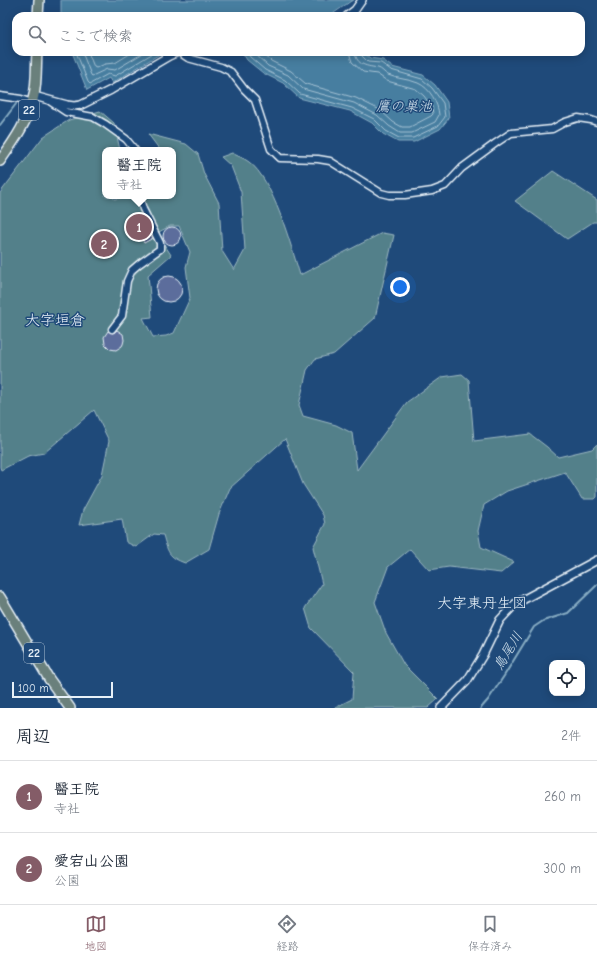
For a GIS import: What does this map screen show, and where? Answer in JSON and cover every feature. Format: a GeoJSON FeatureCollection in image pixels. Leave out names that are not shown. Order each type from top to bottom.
{"type":"FeatureCollection","features":[{"type":"Feature","properties":{"kind":"main road"},"geometry":{"type":"LineString","coordinates":[[38,12],[39,0]]}},
{"type":"Feature","properties":{"kind":"main road","name":"22"},"geometry":{"type":"LineString","coordinates":[[0,161],[19,132],[33,100],[37,56]]}},
{"type":"Feature","properties":{"kind":"main road","name":"22"},"geometry":{"type":"LineString","coordinates":[[0,597],[49,679],[70,708]]}},
{"type":"Feature","properties":{"kind":"street"},"geometry":{"type":"LineString","coordinates":[[352,12],[362,0]]}},
{"type":"Feature","properties":{"kind":"street"},"geometry":{"type":"LineString","coordinates":[[0,96],[33,100],[43,99],[67,105],[81,105],[169,56]]}},
{"type":"Feature","properties":{"kind":"street"},"geometry":{"type":"LineString","coordinates":[[185,56],[221,67],[232,72],[244,89],[255,100],[271,149],[280,158],[318,159],[330,161],[381,193],[388,195],[432,191],[445,186],[462,168],[511,133],[552,129],[565,122],[578,118],[597,122]]}},
{"type":"Feature","properties":{"kind":"street"},"geometry":{"type":"LineString","coordinates":[[43,99],[53,103],[66,112],[93,117],[122,135],[133,147]]}},
{"type":"Feature","properties":{"kind":"street"},"geometry":{"type":"LineString","coordinates":[[112,328],[122,316],[127,281],[132,270],[160,249],[160,243],[142,210],[140,199]]}},
{"type":"Feature","properties":{"kind":"street"},"geometry":{"type":"LineString","coordinates":[[441,708],[467,681],[500,620],[515,604],[597,560]]}},
{"type":"Feature","properties":{"kind":"green space"},"geometry":{"type":"Polygon","coordinates":[[[100,111],[114,123],[119,147],[102,147],[102,199],[176,199],[176,147],[158,147],[148,134],[186,144],[198,154],[204,174],[219,203],[222,251],[234,270],[245,250],[241,192],[231,166],[221,157],[232,153],[249,162],[258,171],[266,183],[280,214],[300,275],[382,233],[394,235],[375,318],[334,354],[315,359],[307,370],[299,405],[303,416],[336,425],[352,433],[357,470],[407,402],[442,377],[462,374],[469,380],[474,441],[530,434],[558,457],[592,449],[597,444],[597,497],[595,499],[582,499],[565,472],[507,491],[484,505],[478,531],[481,547],[514,562],[501,573],[449,567],[429,570],[410,549],[388,567],[375,602],[386,633],[404,665],[438,699],[428,708],[334,708],[352,699],[354,672],[311,628],[305,608],[322,584],[313,547],[325,524],[323,515],[303,484],[285,439],[230,488],[219,514],[209,549],[185,563],[172,556],[166,546],[163,535],[154,534],[136,547],[126,542],[122,519],[79,525],[83,510],[102,475],[109,441],[94,410],[44,453],[28,456],[1,470],[0,193],[43,137],[69,120],[100,111]],[[170,226],[157,233],[171,255],[148,275],[152,317],[143,318],[153,337],[166,336],[174,333],[190,298],[186,267],[190,252],[179,226],[170,226]]]}},
{"type":"Feature","properties":{"kind":"green space"},"geometry":{"type":"Polygon","coordinates":[[[553,171],[597,200],[597,222],[593,222],[567,239],[515,201],[553,171]]]}},
{"type":"Feature","properties":{"kind":"water"},"geometry":{"type":"Polygon","coordinates":[[[61,0],[354,0],[335,12],[61,12],[61,0]]]}},
{"type":"Feature","properties":{"kind":"water"},"geometry":{"type":"Polygon","coordinates":[[[74,56],[156,56],[112,83],[109,78],[87,90],[74,56]]]}},
{"type":"Feature","properties":{"kind":"water","name":"鷹の巣池"},"geometry":{"type":"Polygon","coordinates":[[[244,56],[368,56],[370,58],[383,60],[392,67],[423,75],[435,85],[447,102],[449,118],[440,129],[414,142],[398,142],[383,134],[372,123],[350,111],[299,98],[283,83],[263,73],[247,60],[244,56]]]}},
{"type":"Feature","properties":{"kind":"building"},"geometry":{"type":"Polygon","coordinates":[[[139,216],[153,238],[144,243],[130,222],[139,216]]]}},
{"type":"Feature","properties":{"kind":"building"},"geometry":{"type":"Polygon","coordinates":[[[172,227],[178,230],[181,236],[178,242],[172,245],[166,242],[163,236],[166,230],[172,227]]]}},
{"type":"Feature","properties":{"kind":"building"},"geometry":{"type":"Polygon","coordinates":[[[169,276],[178,280],[182,289],[178,298],[169,302],[160,298],[156,289],[160,280],[169,276]]]}},
{"type":"Feature","properties":{"kind":"building"},"geometry":{"type":"Polygon","coordinates":[[[117,330],[123,334],[123,344],[116,350],[110,349],[105,344],[104,337],[108,331],[113,333],[117,330]]]}},
{"type":"Feature","properties":{"kind":"waterway"},"geometry":{"type":"LineString","coordinates":[[0,125],[16,104]]}},
{"type":"Feature","properties":{"kind":"waterway","name":"鳥尾川"},"geometry":{"type":"LineString","coordinates":[[481,708],[504,676],[534,627],[543,621],[568,613],[597,585]]}},
{"type":"Feature","properties":{"kind":"place","name":"醫王院"},"geometry":{"type":"Point","coordinates":[139,227]}},
{"type":"Feature","properties":{"kind":"place","name":"愛宕山公園"},"geometry":{"type":"Point","coordinates":[104,244]}},
{"type":"Feature","properties":{"kind":"district","name":"大字垣倉"},"geometry":{"type":"Point","coordinates":[55,320]}},
{"type":"Feature","properties":{"kind":"district","name":"大字東丹生図"},"geometry":{"type":"Point","coordinates":[482,603]}}]}
